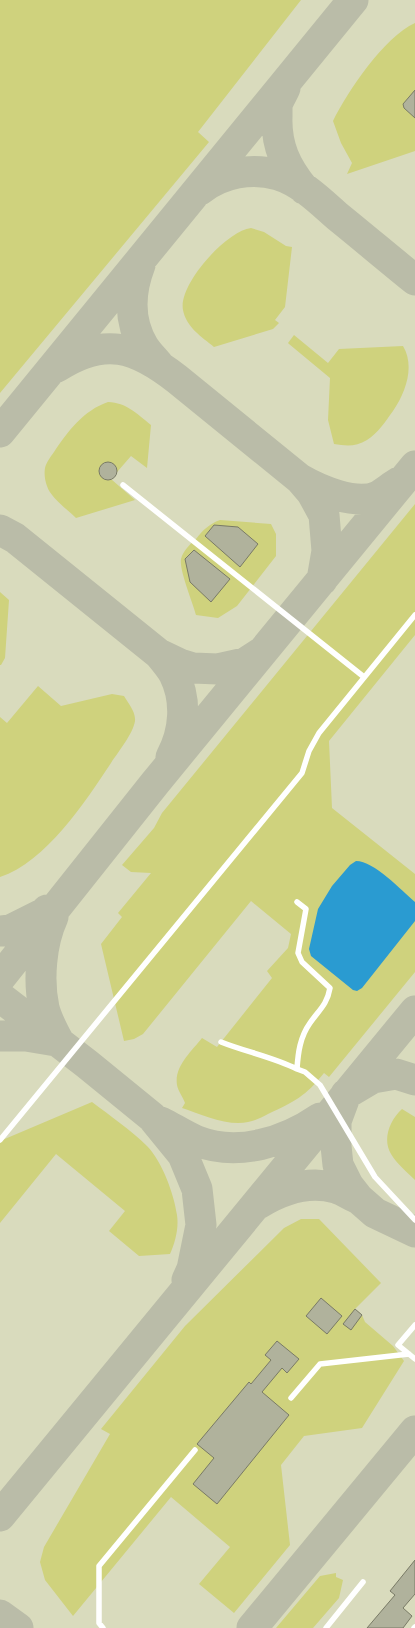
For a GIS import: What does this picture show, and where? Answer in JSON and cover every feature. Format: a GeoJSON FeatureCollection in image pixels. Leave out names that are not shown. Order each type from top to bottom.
{"type":"FeatureCollection","features":[{"type":"Feature","properties":{"kind":"lane"},"geometry":{"type":"LineString","coordinates":[[123,485],[364,677]]}},
{"type":"Feature","properties":{"kind":"lane"},"geometry":{"type":"LineString","coordinates":[[0,1140],[302,772],[309,751],[318,733],[415,615]]}},
{"type":"Feature","properties":{"kind":"lane"},"geometry":{"type":"LineString","coordinates":[[297,1069],[302,1037],[325,1004],[330,988],[302,962],[298,953],[306,909],[298,902]]}},
{"type":"Feature","properties":{"kind":"lane"},"geometry":{"type":"LineString","coordinates":[[220,1042],[238,1049],[277,1059],[305,1072],[320,1085],[375,1177],[415,1220]]}},
{"type":"Feature","properties":{"kind":"lane"},"geometry":{"type":"LineString","coordinates":[[415,1325],[398,1345],[415,1359]]}},
{"type":"Feature","properties":{"kind":"lane"},"geometry":{"type":"LineString","coordinates":[[291,1398],[320,1364],[409,1354]]}},
{"type":"Feature","properties":{"kind":"lane"},"geometry":{"type":"LineString","coordinates":[[103,1628],[100,1622],[99,1566],[194,1450]]}},
{"type":"Feature","properties":{"kind":"lane"},"geometry":{"type":"LineString","coordinates":[[326,1628],[363,1582]]}},
{"type":"Feature","properties":{"kind":"shaded area"},"geometry":{"type":"Polygon","coordinates":[[[0,0],[415,0],[415,1628],[0,1628],[0,0]]]}},
{"type":"Feature","properties":{"kind":"green space"},"geometry":{"type":"Polygon","coordinates":[[[0,0],[301,0],[198,132],[209,142],[0,393],[0,0]]]}},
{"type":"Feature","properties":{"kind":"green space"},"geometry":{"type":"Polygon","coordinates":[[[415,23],[415,151],[347,174],[352,163],[341,143],[333,121],[357,80],[379,52],[403,30],[415,23]]]}},
{"type":"Feature","properties":{"kind":"green space"},"geometry":{"type":"Polygon","coordinates":[[[251,228],[264,232],[286,246],[292,247],[285,307],[275,320],[279,323],[273,329],[214,347],[187,322],[183,310],[183,299],[196,274],[217,249],[241,231],[251,228]]]}},
{"type":"Feature","properties":{"kind":"green space"},"geometry":{"type":"Polygon","coordinates":[[[294,335],[328,363],[339,349],[403,346],[407,354],[409,370],[405,387],[398,404],[375,434],[363,442],[355,445],[334,444],[328,420],[330,378],[288,343],[294,335]]]}},
{"type":"Feature","properties":{"kind":"green space"},"geometry":{"type":"Polygon","coordinates":[[[108,402],[121,404],[136,413],[151,425],[147,468],[131,456],[111,479],[135,500],[76,518],[55,499],[49,490],[45,480],[46,464],[59,444],[77,422],[91,410],[108,402]]]}},
{"type":"Feature","properties":{"kind":"green space"},"geometry":{"type":"Polygon","coordinates":[[[415,504],[415,635],[329,741],[332,808],[415,874],[415,972],[329,1077],[324,1073],[299,1098],[256,1120],[240,1123],[232,1123],[215,1119],[182,1108],[185,1103],[177,1085],[178,1071],[181,1065],[202,1038],[217,1047],[272,978],[267,971],[288,948],[291,934],[251,901],[143,1034],[134,1039],[124,1041],[101,944],[122,917],[118,913],[151,873],[131,872],[122,865],[154,828],[162,813],[415,504]]]}},
{"type":"Feature","properties":{"kind":"green space"},"geometry":{"type":"Polygon","coordinates":[[[220,520],[271,524],[276,534],[276,556],[237,606],[218,618],[196,615],[182,571],[181,559],[187,548],[209,525],[220,520]]]}},
{"type":"Feature","properties":{"kind":"green space"},"geometry":{"type":"Polygon","coordinates":[[[0,592],[9,600],[5,658],[1,665],[0,665],[0,592]]]}},
{"type":"Feature","properties":{"kind":"green space"},"geometry":{"type":"Polygon","coordinates":[[[38,686],[61,706],[112,694],[124,696],[133,711],[135,721],[125,743],[77,812],[63,829],[33,858],[17,869],[0,877],[0,717],[7,723],[38,686]]]}},
{"type":"Feature","properties":{"kind":"green space"},"geometry":{"type":"Polygon","coordinates":[[[92,1102],[141,1140],[158,1160],[173,1197],[177,1220],[176,1235],[170,1254],[139,1256],[109,1231],[125,1211],[56,1154],[0,1223],[0,1141],[92,1102]]]}},
{"type":"Feature","properties":{"kind":"green space"},"geometry":{"type":"Polygon","coordinates":[[[402,1109],[415,1117],[415,1180],[393,1158],[388,1148],[387,1136],[391,1124],[402,1109]]]}},
{"type":"Feature","properties":{"kind":"green space"},"geometry":{"type":"Polygon","coordinates":[[[301,1219],[319,1219],[381,1283],[355,1309],[362,1315],[365,1322],[393,1346],[404,1361],[362,1428],[304,1436],[281,1465],[290,1545],[234,1613],[199,1584],[230,1547],[171,1497],[73,1616],[45,1580],[40,1562],[44,1547],[110,1434],[101,1429],[185,1326],[284,1228],[301,1219]]]}},
{"type":"Feature","properties":{"kind":"green space"},"geometry":{"type":"Polygon","coordinates":[[[336,1573],[336,1577],[343,1580],[339,1598],[313,1628],[276,1628],[320,1576],[336,1573]]]}},
{"type":"Feature","properties":{"kind":"water"},"geometry":{"type":"Polygon","coordinates":[[[356,861],[363,862],[379,871],[415,902],[415,921],[362,988],[357,991],[353,990],[311,956],[309,949],[318,909],[332,886],[350,865],[356,861]]]}},
{"type":"Feature","properties":{"kind":"building"},"geometry":{"type":"Polygon","coordinates":[[[415,90],[415,118],[404,108],[403,104],[415,90]]]}},
{"type":"Feature","properties":{"kind":"building"},"geometry":{"type":"Polygon","coordinates":[[[108,462],[114,465],[117,471],[114,477],[108,480],[102,477],[99,471],[102,465],[108,462]]]}},
{"type":"Feature","properties":{"kind":"building"},"geometry":{"type":"Polygon","coordinates":[[[214,525],[238,527],[258,544],[240,567],[205,536],[214,525]]]}},
{"type":"Feature","properties":{"kind":"building"},"geometry":{"type":"Polygon","coordinates":[[[194,550],[230,579],[211,602],[190,582],[185,559],[194,550]]]}},
{"type":"Feature","properties":{"kind":"building"},"geometry":{"type":"Polygon","coordinates":[[[321,1298],[342,1316],[327,1334],[306,1316],[321,1298]]]}},
{"type":"Feature","properties":{"kind":"building"},"geometry":{"type":"Polygon","coordinates":[[[355,1309],[362,1315],[351,1330],[343,1324],[355,1309]]]}},
{"type":"Feature","properties":{"kind":"building"},"geometry":{"type":"Polygon","coordinates":[[[277,1341],[299,1359],[287,1373],[282,1368],[262,1392],[289,1415],[217,1504],[193,1484],[214,1458],[197,1444],[249,1382],[251,1384],[271,1360],[265,1355],[277,1341]]]}},
{"type":"Feature","properties":{"kind":"building"},"geometry":{"type":"Polygon","coordinates":[[[415,1560],[415,1594],[403,1608],[412,1616],[403,1628],[367,1628],[395,1595],[390,1591],[415,1560]]]}},
{"type":"Feature","properties":{"kind":"taxiway"},"geometry":{"type":"LineString","coordinates":[[0,432],[353,0]]}},
{"type":"Feature","properties":{"kind":"taxiway"},"geometry":{"type":"LineString","coordinates":[[285,88],[277,105],[278,137],[283,156],[292,173],[304,189]]}},
{"type":"Feature","properties":{"kind":"taxiway"},"geometry":{"type":"LineString","coordinates":[[200,190],[217,179],[237,173],[268,173],[286,178],[310,192],[415,280]]}},
{"type":"Feature","properties":{"kind":"taxiway"},"geometry":{"type":"LineString","coordinates":[[140,265],[134,285],[132,306],[133,316],[135,327],[144,347],[158,364]]}},
{"type":"Feature","properties":{"kind":"taxiway"},"geometry":{"type":"LineString","coordinates":[[57,367],[74,357],[90,351],[120,349],[148,359],[177,379],[300,479],[312,493],[324,515],[327,551],[322,580]]}},
{"type":"Feature","properties":{"kind":"taxiway"},"geometry":{"type":"LineString","coordinates":[[0,978],[155,783],[415,466]]}},
{"type":"Feature","properties":{"kind":"taxiway"},"geometry":{"type":"LineString","coordinates":[[300,479],[327,492],[359,499],[369,499],[378,496],[399,482]]}},
{"type":"Feature","properties":{"kind":"taxiway"},"geometry":{"type":"LineString","coordinates":[[0,530],[15,538],[159,654],[180,664],[193,668],[218,669],[245,663],[262,652]]}},
{"type":"Feature","properties":{"kind":"taxiway"},"geometry":{"type":"LineString","coordinates":[[159,654],[174,674],[181,694],[183,716],[182,726],[176,747],[171,757]]}},
{"type":"Feature","properties":{"kind":"taxiway"},"geometry":{"type":"LineString","coordinates":[[0,931],[10,930],[44,913],[47,910]]}},
{"type":"Feature","properties":{"kind":"taxiway"},"geometry":{"type":"LineString","coordinates":[[53,917],[43,950],[41,986],[45,1012],[59,1042]]}},
{"type":"Feature","properties":{"kind":"taxiway"},"geometry":{"type":"LineString","coordinates":[[0,997],[87,1064],[152,1117],[183,1155],[197,1189],[201,1225],[192,1269],[187,1280]]}},
{"type":"Feature","properties":{"kind":"taxiway"},"geometry":{"type":"LineString","coordinates":[[0,1516],[415,1011]]}},
{"type":"Feature","properties":{"kind":"taxiway"},"geometry":{"type":"LineString","coordinates":[[0,1036],[26,1036],[56,1041]]}},
{"type":"Feature","properties":{"kind":"taxiway"},"geometry":{"type":"LineString","coordinates":[[415,1080],[396,1074],[373,1078],[346,1094],[336,1121],[338,1165],[348,1185],[359,1199],[375,1213],[415,1232]]}},
{"type":"Feature","properties":{"kind":"taxiway"},"geometry":{"type":"LineString","coordinates":[[161,1122],[197,1141],[213,1146],[229,1148],[245,1147],[277,1140],[306,1127],[320,1118]]}},
{"type":"Feature","properties":{"kind":"taxiway"},"geometry":{"type":"LineString","coordinates":[[258,1204],[286,1190],[296,1187],[315,1185],[336,1188],[359,1199]]}},
{"type":"Feature","properties":{"kind":"taxiway"},"geometry":{"type":"LineString","coordinates":[[252,1628],[415,1431]]}},
{"type":"Feature","properties":{"kind":"taxiway"},"geometry":{"type":"LineString","coordinates":[[0,1615],[18,1628]]}}]}
